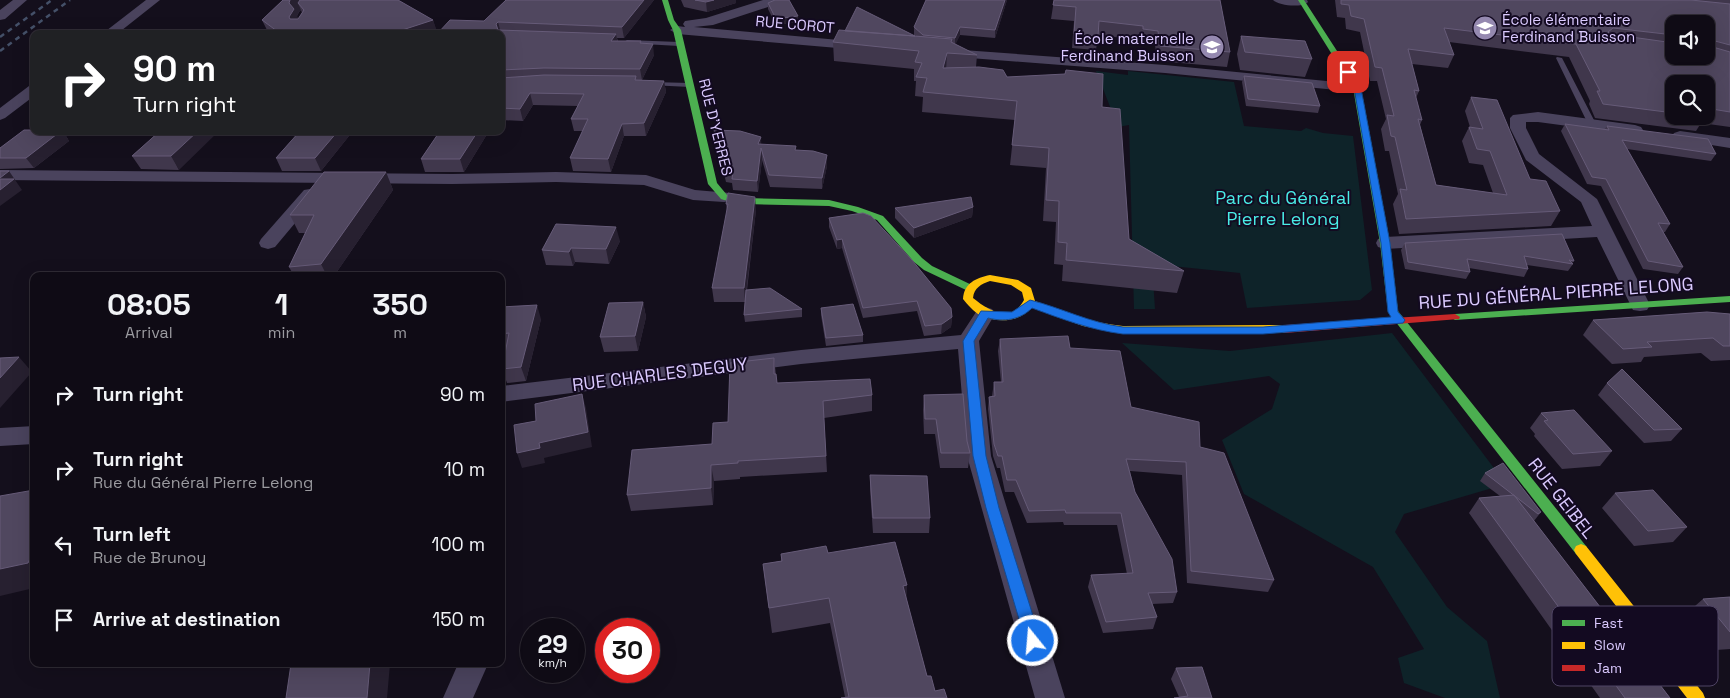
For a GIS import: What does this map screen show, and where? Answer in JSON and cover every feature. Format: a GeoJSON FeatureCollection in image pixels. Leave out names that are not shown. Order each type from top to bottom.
{"type":"FeatureCollection","features":[{"type":"Feature","properties":{"kind":"street"},"geometry":{"type":"LineString","coordinates":[[0,16],[21,0]]}},
{"type":"Feature","properties":{"kind":"street"},"geometry":{"type":"LineString","coordinates":[[113,30],[154,0]]}},
{"type":"Feature","properties":{"kind":"street","name":"RUE D'YERRES"},"geometry":{"type":"LineString","coordinates":[[665,0],[678,37],[713,184],[724,197],[746,201],[828,203],[855,209],[880,218],[918,260],[928,268],[970,288]]}},
{"type":"Feature","properties":{"kind":"street"},"geometry":{"type":"LineString","coordinates":[[710,27],[776,0]]}},
{"type":"Feature","properties":{"kind":"street"},"geometry":{"type":"LineString","coordinates":[[1279,0],[1301,1],[1358,88]]}},
{"type":"Feature","properties":{"kind":"street","name":"RUE COROT"},"geometry":{"type":"LineString","coordinates":[[678,37],[710,27],[875,47]]}},
{"type":"Feature","properties":{"kind":"street"},"geometry":{"type":"LineString","coordinates":[[934,52],[1156,68],[1358,88]]}},
{"type":"Feature","properties":{"kind":"street","name":"RUE GEIBEL"},"geometry":{"type":"LineString","coordinates":[[1358,88],[1386,243],[1393,312],[1625,606]]}},
{"type":"Feature","properties":{"kind":"street"},"geometry":{"type":"LineString","coordinates":[[0,115],[30,92]]}},
{"type":"Feature","properties":{"kind":"street"},"geometry":{"type":"LineString","coordinates":[[1640,305],[1588,200],[1532,156],[1518,128],[1518,118],[1538,117],[1730,143]]}},
{"type":"Feature","properties":{"kind":"street"},"geometry":{"type":"LineString","coordinates":[[0,175],[452,179],[556,177],[646,180],[693,194],[724,197]]}},
{"type":"Feature","properties":{"kind":"street"},"geometry":{"type":"LineString","coordinates":[[268,243],[325,177]]}},
{"type":"Feature","properties":{"kind":"street"},"geometry":{"type":"LineString","coordinates":[[1386,243],[1602,231]]}},
{"type":"Feature","properties":{"kind":"street"},"geometry":{"type":"LineString","coordinates":[[990,278],[1008,279],[1023,286],[1028,292],[1030,303],[1021,313],[1013,316],[994,316],[977,310],[968,299],[970,288],[982,280],[990,278]]}},
{"type":"Feature","properties":{"kind":"street","name":"RUE DU GÉNÉRAL PIERRE LELONG"},"geometry":{"type":"LineString","coordinates":[[1030,303],[1078,321],[1104,328],[1123,330],[1263,330],[1730,299]]}},
{"type":"Feature","properties":{"kind":"street"},"geometry":{"type":"LineString","coordinates":[[985,314],[968,341],[979,456],[1050,698]]}},
{"type":"Feature","properties":{"kind":"street","name":"RUE CHARLES DEGUY"},"geometry":{"type":"LineString","coordinates":[[505,394],[802,357],[968,341]]}},
{"type":"Feature","properties":{"kind":"street"},"geometry":{"type":"LineString","coordinates":[[0,436],[30,435]]}},
{"type":"Feature","properties":{"kind":"street"},"geometry":{"type":"LineString","coordinates":[[458,698],[472,667]]}},
{"type":"Feature","properties":{"kind":"street","name":"RUE GEIBEL"},"geometry":{"type":"LineString","coordinates":[[1688,686],[1697,698]]}},
{"type":"Feature","properties":{"kind":"lane"},"geometry":{"type":"LineString","coordinates":[[620,42],[678,37]]}},
{"type":"Feature","properties":{"kind":"lane"},"geometry":{"type":"LineString","coordinates":[[1559,58],[1592,124]]}},
{"type":"Feature","properties":{"kind":"lane"},"geometry":{"type":"LineString","coordinates":[[643,84],[690,85]]}},
{"type":"Feature","properties":{"kind":"green space","name":"Parc du Général Pierre Lelong"},"geometry":{"type":"Polygon","coordinates":[[[1096,71],[1128,75],[1128,71],[1234,82],[1244,126],[1301,131],[1306,128],[1323,133],[1353,136],[1372,290],[1360,300],[1247,308],[1240,273],[1152,264],[1155,309],[1134,309],[1129,125],[1118,127],[1096,71]]]}},
{"type":"Feature","properties":{"kind":"green space"},"geometry":{"type":"Polygon","coordinates":[[[1392,333],[1506,484],[1404,514],[1395,532],[1447,607],[1487,641],[1500,698],[1445,698],[1404,683],[1398,658],[1424,649],[1373,567],[1244,494],[1222,440],[1272,409],[1280,384],[1269,376],[1174,390],[1122,343],[1230,351],[1392,333]]]}},
{"type":"Feature","properties":{"kind":"building"},"geometry":{"type":"Polygon","coordinates":[[[283,0],[290,0],[289,3],[294,9],[289,17],[290,19],[298,19],[304,10],[298,3],[300,0],[398,0],[433,20],[402,30],[276,30],[262,20],[283,0]]]}},
{"type":"Feature","properties":{"kind":"building"},"geometry":{"type":"Polygon","coordinates":[[[506,0],[644,0],[622,27],[498,22],[496,24],[498,30],[441,30],[450,20],[484,21],[506,0]]]}},
{"type":"Feature","properties":{"kind":"building"},"geometry":{"type":"Polygon","coordinates":[[[695,0],[714,0],[706,2],[695,0]]]}},
{"type":"Feature","properties":{"kind":"building"},"geometry":{"type":"Polygon","coordinates":[[[775,0],[789,0],[798,16],[776,19],[768,3],[775,0]]]}},
{"type":"Feature","properties":{"kind":"building"},"geometry":{"type":"Polygon","coordinates":[[[926,0],[1005,0],[995,30],[960,27],[955,38],[923,35],[914,27],[926,0]]]}},
{"type":"Feature","properties":{"kind":"building"},"geometry":{"type":"Polygon","coordinates":[[[1054,0],[1220,0],[1230,52],[1160,46],[1158,31],[1143,29],[1143,26],[1099,21],[1098,36],[1074,34],[1076,7],[1053,5],[1054,0]]]}},
{"type":"Feature","properties":{"kind":"building"},"geometry":{"type":"Polygon","coordinates":[[[1341,0],[1691,0],[1730,4],[1730,45],[1715,41],[1715,15],[1665,15],[1665,34],[1613,28],[1608,32],[1610,34],[1665,42],[1665,65],[1715,65],[1715,48],[1730,52],[1730,112],[1715,110],[1715,75],[1665,75],[1665,112],[1603,104],[1597,91],[1600,91],[1576,44],[1444,28],[1454,55],[1408,49],[1419,91],[1414,90],[1422,120],[1418,119],[1436,185],[1507,195],[1490,151],[1477,149],[1469,127],[1483,129],[1471,97],[1497,100],[1530,179],[1546,181],[1560,211],[1406,219],[1400,189],[1407,190],[1395,137],[1391,136],[1387,115],[1394,116],[1382,68],[1375,67],[1364,19],[1351,16],[1349,5],[1341,4],[1341,0]]]}},
{"type":"Feature","properties":{"kind":"building"},"geometry":{"type":"Polygon","coordinates":[[[857,7],[915,36],[845,31],[857,7]]]}},
{"type":"Feature","properties":{"kind":"building"},"geometry":{"type":"Polygon","coordinates":[[[505,30],[616,34],[611,41],[641,41],[640,43],[653,44],[640,69],[544,68],[505,70],[505,30]]]}},
{"type":"Feature","properties":{"kind":"building"},"geometry":{"type":"Polygon","coordinates":[[[839,30],[952,39],[951,42],[977,55],[947,53],[943,68],[979,67],[1003,70],[1007,77],[1065,74],[1066,70],[1103,74],[1102,107],[1120,109],[1129,239],[1184,271],[1066,260],[1067,243],[1058,242],[1059,201],[1046,200],[1049,148],[1012,145],[1017,101],[923,92],[927,78],[916,77],[922,63],[915,62],[919,51],[833,42],[839,30]]]}},
{"type":"Feature","properties":{"kind":"building"},"geometry":{"type":"Polygon","coordinates":[[[1241,36],[1305,41],[1312,59],[1245,52],[1241,36]]]}},
{"type":"Feature","properties":{"kind":"building"},"geometry":{"type":"Polygon","coordinates":[[[544,75],[636,76],[635,80],[664,81],[644,123],[622,124],[608,159],[570,158],[588,119],[571,119],[584,94],[530,93],[520,109],[505,108],[505,78],[544,75]]]}},
{"type":"Feature","properties":{"kind":"building"},"geometry":{"type":"Polygon","coordinates":[[[1244,76],[1312,83],[1320,106],[1248,99],[1244,76]]]}},
{"type":"Feature","properties":{"kind":"building"},"geometry":{"type":"Polygon","coordinates":[[[1565,124],[1609,130],[1607,126],[1708,139],[1716,154],[1622,140],[1670,224],[1658,223],[1683,267],[1648,261],[1606,179],[1592,177],[1565,124]]]}},
{"type":"Feature","properties":{"kind":"building"},"geometry":{"type":"Polygon","coordinates":[[[24,130],[30,130],[30,135],[56,135],[26,158],[0,158],[0,148],[24,130]]]}},
{"type":"Feature","properties":{"kind":"building"},"geometry":{"type":"Polygon","coordinates":[[[714,130],[740,131],[761,137],[758,144],[796,146],[795,150],[813,151],[827,155],[822,178],[769,175],[761,148],[757,181],[732,179],[733,171],[724,171],[714,130]]]}},
{"type":"Feature","properties":{"kind":"building"},"geometry":{"type":"Polygon","coordinates":[[[156,135],[194,135],[171,156],[132,156],[156,135]]]}},
{"type":"Feature","properties":{"kind":"building"},"geometry":{"type":"Polygon","coordinates":[[[296,135],[335,135],[315,158],[276,158],[296,135]]]}},
{"type":"Feature","properties":{"kind":"building"},"geometry":{"type":"Polygon","coordinates":[[[437,135],[475,135],[460,159],[421,159],[437,135]]]}},
{"type":"Feature","properties":{"kind":"building"},"geometry":{"type":"Polygon","coordinates":[[[0,171],[9,171],[0,178],[0,171]]]}},
{"type":"Feature","properties":{"kind":"building"},"geometry":{"type":"Polygon","coordinates":[[[324,172],[386,172],[321,264],[289,267],[314,215],[290,215],[324,172]]]}},
{"type":"Feature","properties":{"kind":"building"},"geometry":{"type":"Polygon","coordinates":[[[0,179],[14,179],[0,190],[0,179]]]}},
{"type":"Feature","properties":{"kind":"building"},"geometry":{"type":"Polygon","coordinates":[[[728,193],[755,197],[744,288],[712,288],[728,204],[726,204],[728,193]]]}},
{"type":"Feature","properties":{"kind":"building"},"geometry":{"type":"Polygon","coordinates":[[[971,197],[973,207],[914,228],[895,208],[971,197]]]}},
{"type":"Feature","properties":{"kind":"building"},"geometry":{"type":"Polygon","coordinates":[[[863,213],[871,216],[912,260],[951,308],[952,317],[942,324],[925,326],[917,301],[863,308],[842,239],[837,240],[829,218],[863,213]]]}},
{"type":"Feature","properties":{"kind":"building"},"geometry":{"type":"Polygon","coordinates":[[[556,224],[616,227],[606,249],[571,248],[569,252],[542,250],[556,224]]]}},
{"type":"Feature","properties":{"kind":"building"},"geometry":{"type":"Polygon","coordinates":[[[1562,234],[1574,261],[1569,260],[1573,264],[1524,256],[1528,269],[1467,259],[1470,272],[1408,262],[1405,243],[1562,234]]]}},
{"type":"Feature","properties":{"kind":"building"},"geometry":{"type":"Polygon","coordinates":[[[770,288],[802,309],[744,315],[746,290],[770,288]]]}},
{"type":"Feature","properties":{"kind":"building"},"geometry":{"type":"Polygon","coordinates":[[[643,302],[635,336],[600,337],[609,303],[643,302]]]}},
{"type":"Feature","properties":{"kind":"building"},"geometry":{"type":"Polygon","coordinates":[[[853,304],[863,335],[826,338],[821,308],[853,304]]]}},
{"type":"Feature","properties":{"kind":"building"},"geometry":{"type":"Polygon","coordinates":[[[537,305],[521,367],[505,369],[505,354],[509,333],[505,334],[505,307],[537,305]]]}},
{"type":"Feature","properties":{"kind":"building"},"geometry":{"type":"Polygon","coordinates":[[[1707,312],[1730,314],[1730,346],[1723,346],[1713,338],[1647,342],[1652,347],[1623,349],[1593,320],[1707,312]]]}},
{"type":"Feature","properties":{"kind":"building"},"geometry":{"type":"Polygon","coordinates":[[[1068,336],[1070,348],[1120,351],[1131,407],[1199,422],[1200,447],[1224,453],[1274,580],[1191,571],[1186,462],[1126,459],[1135,492],[1172,559],[1177,592],[1148,593],[1157,617],[1106,622],[1091,575],[1133,573],[1121,513],[1066,513],[1065,510],[1029,511],[1016,480],[1007,480],[1002,456],[998,456],[994,444],[989,397],[995,396],[994,382],[1003,382],[1000,339],[1068,336]]]}},
{"type":"Feature","properties":{"kind":"building"},"geometry":{"type":"Polygon","coordinates":[[[19,357],[0,378],[0,358],[19,357]]]}},
{"type":"Feature","properties":{"kind":"building"},"geometry":{"type":"Polygon","coordinates":[[[774,358],[774,374],[776,374],[777,383],[870,379],[872,395],[823,401],[826,456],[738,461],[738,463],[711,465],[711,488],[627,495],[632,450],[712,444],[713,423],[728,422],[730,363],[774,358]]]}},
{"type":"Feature","properties":{"kind":"building"},"geometry":{"type":"Polygon","coordinates":[[[1622,369],[1682,429],[1654,430],[1607,383],[1622,369]]]}},
{"type":"Feature","properties":{"kind":"building"},"geometry":{"type":"Polygon","coordinates":[[[582,394],[588,432],[539,443],[540,448],[517,453],[514,425],[536,421],[535,404],[582,394]]]}},
{"type":"Feature","properties":{"kind":"building"},"geometry":{"type":"Polygon","coordinates":[[[963,394],[967,441],[970,453],[941,453],[936,419],[925,419],[924,395],[963,394]]]}},
{"type":"Feature","properties":{"kind":"building"},"geometry":{"type":"Polygon","coordinates":[[[1574,410],[1612,451],[1573,454],[1544,421],[1548,420],[1541,413],[1574,410]]]}},
{"type":"Feature","properties":{"kind":"building"},"geometry":{"type":"Polygon","coordinates":[[[1503,463],[1541,512],[1538,514],[1485,473],[1503,463]]]}},
{"type":"Feature","properties":{"kind":"building"},"geometry":{"type":"Polygon","coordinates":[[[870,475],[927,476],[930,518],[873,518],[870,475]]]}},
{"type":"Feature","properties":{"kind":"building"},"geometry":{"type":"Polygon","coordinates":[[[1653,490],[1687,527],[1648,531],[1615,493],[1653,490]]]}},
{"type":"Feature","properties":{"kind":"building"},"geometry":{"type":"Polygon","coordinates":[[[30,491],[30,559],[28,563],[0,569],[0,496],[30,491]]]}},
{"type":"Feature","properties":{"kind":"building"},"geometry":{"type":"Polygon","coordinates":[[[1514,495],[1599,606],[1558,606],[1479,498],[1514,495]]]}},
{"type":"Feature","properties":{"kind":"building"},"geometry":{"type":"Polygon","coordinates":[[[895,542],[907,585],[903,586],[927,676],[931,676],[935,691],[944,689],[947,698],[841,698],[849,697],[829,598],[769,608],[763,564],[782,561],[781,554],[826,546],[828,553],[895,542]]]}},
{"type":"Feature","properties":{"kind":"building"},"geometry":{"type":"Polygon","coordinates":[[[1730,597],[1730,632],[1718,617],[1718,606],[1709,606],[1703,599],[1730,597]]]}},
{"type":"Feature","properties":{"kind":"building"},"geometry":{"type":"Polygon","coordinates":[[[291,667],[370,667],[367,698],[286,698],[291,667]]]}},
{"type":"Feature","properties":{"kind":"building"},"geometry":{"type":"Polygon","coordinates":[[[1202,667],[1212,698],[1174,698],[1188,696],[1176,668],[1202,667]]]}},
{"type":"Feature","properties":{"kind":"building"},"geometry":{"type":"Polygon","coordinates":[[[1616,686],[1661,686],[1670,698],[1625,698],[1616,686]]]}},
{"type":"Feature","properties":{"kind":"railway"},"geometry":{"type":"LineString","coordinates":[[0,37],[52,0]]}},
{"type":"Feature","properties":{"kind":"railway"},"geometry":{"type":"LineString","coordinates":[[0,51],[70,0]]}},
{"type":"Feature","properties":{"kind":"traffic: fast"},"geometry":{"type":"LineString","coordinates":[[665,0],[671,20],[677,30],[713,184],[724,197],[746,201],[829,203],[855,209],[880,218],[918,260],[928,268],[970,288]]}},
{"type":"Feature","properties":{"kind":"traffic: fast"},"geometry":{"type":"LineString","coordinates":[[1301,0],[1357,88],[1385,243],[1393,312],[1581,550]]}},
{"type":"Feature","properties":{"kind":"traffic: fast"},"geometry":{"type":"LineString","coordinates":[[1455,317],[1730,299]]}},
{"type":"Feature","properties":{"kind":"traffic: slow"},"geometry":{"type":"LineString","coordinates":[[990,278],[1014,283],[1027,291],[1030,300],[1025,309],[1014,315],[1000,317],[984,312],[968,299],[968,294],[974,284],[990,278]]}},
{"type":"Feature","properties":{"kind":"traffic: slow"},"geometry":{"type":"LineString","coordinates":[[1030,303],[1087,323],[1123,330],[1285,329]]}},
{"type":"Feature","properties":{"kind":"traffic: slow"},"geometry":{"type":"LineString","coordinates":[[1581,550],[1625,606]]}},
{"type":"Feature","properties":{"kind":"traffic: slow"},"geometry":{"type":"LineString","coordinates":[[1688,686],[1697,698]]}},
{"type":"Feature","properties":{"kind":"traffic: jam"},"geometry":{"type":"LineString","coordinates":[[1285,329],[1455,317]]}},
{"type":"Feature","properties":{"kind":"place","name":"École élémentaire Ferdinand Buisson"},"geometry":{"type":"Point","coordinates":[1485,28]}},
{"type":"Feature","properties":{"kind":"place","name":"École maternelle Ferdinand Buisson"},"geometry":{"type":"Point","coordinates":[1212,47]}},
{"type":"Feature","properties":{"kind":"route"},"geometry":{"type":"LineString","coordinates":[[1033,641],[979,456],[968,341],[985,314],[1004,317],[1013,316],[1021,313],[1030,303],[1078,321],[1104,328],[1123,330],[1263,330],[1400,320],[1393,312],[1391,301],[1386,243],[1358,88],[1348,72]]}}]}
